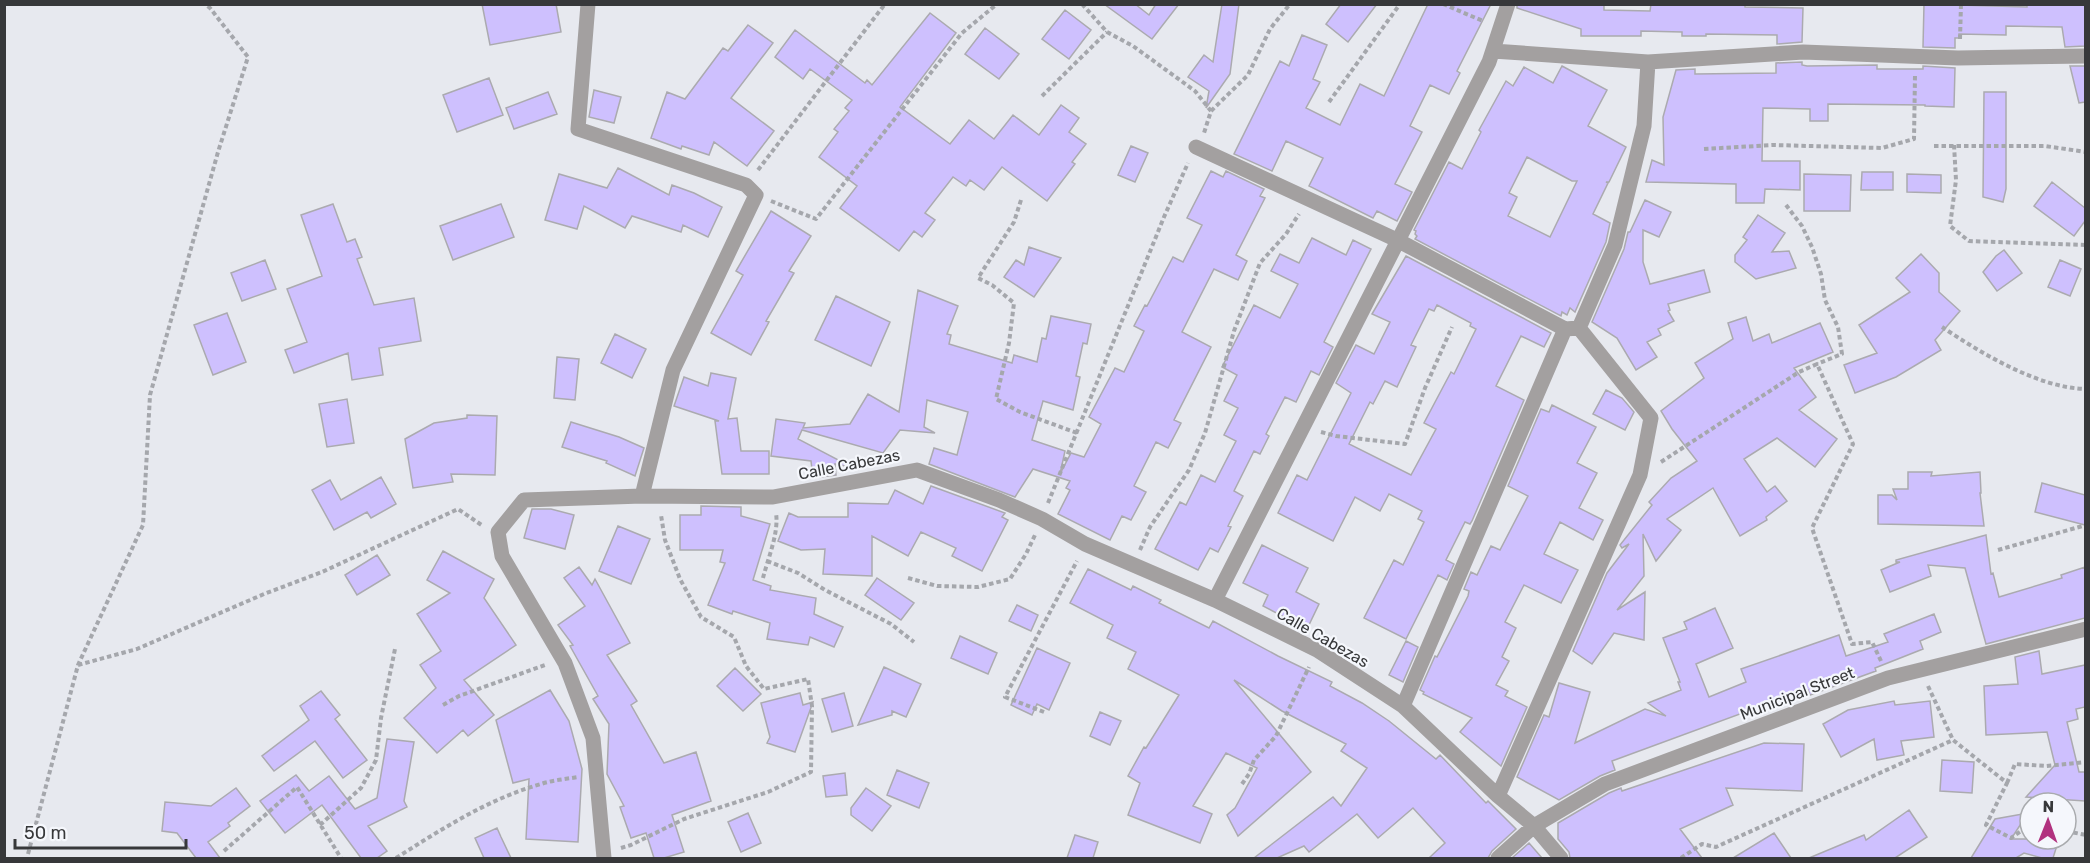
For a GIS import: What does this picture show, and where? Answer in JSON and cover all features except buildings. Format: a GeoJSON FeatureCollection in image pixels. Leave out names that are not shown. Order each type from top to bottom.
{"type":"FeatureCollection","features":[{"type":"Feature","properties":{"kind":"street"},"geometry":{"type":"LineString","coordinates":[[588,4],[578,129],[751,190],[674,370],[642,496]]}},
{"type":"Feature","properties":{"kind":"street"},"geometry":{"type":"LineString","coordinates":[[1215,600],[1489,62],[1508,4]]}},
{"type":"Feature","properties":{"kind":"street"},"geometry":{"type":"LineString","coordinates":[[1493,51],[1648,62],[1803,52],[1959,58],[2085,56]]}},
{"type":"Feature","properties":{"kind":"street"},"geometry":{"type":"LineString","coordinates":[[1403,706],[1572,328],[1615,245],[1644,126],[1648,62]]}},
{"type":"Feature","properties":{"kind":"street"},"geometry":{"type":"LineString","coordinates":[[1196,147],[1397,240],[1572,328],[1651,418],[1640,475],[1497,796]]}},
{"type":"Feature","properties":{"kind":"street","name":"Calle Cabezas"},"geometry":{"type":"LineString","coordinates":[[498,532],[524,501],[642,496],[773,497],[917,470],[1042,519],[1085,544],[1215,600],[1317,650],[1403,706],[1497,796],[1534,826],[1561,858]]}},
{"type":"Feature","properties":{"kind":"street"},"geometry":{"type":"LineString","coordinates":[[498,532],[502,556],[562,658],[593,738],[604,855]]}},
{"type":"Feature","properties":{"kind":"street","name":"Municipal Street"},"geometry":{"type":"LineString","coordinates":[[1498,858],[1534,826],[1605,784],[1888,678],[2085,629]]}},
{"type":"Feature","properties":{"kind":"path"},"geometry":{"type":"LineString","coordinates":[[27,854],[78,666],[143,525],[150,395],[218,152],[248,57],[205,4]]}},
{"type":"Feature","properties":{"kind":"path"},"geometry":{"type":"LineString","coordinates":[[885,4],[751,190],[816,219],[962,33],[997,4]]}},
{"type":"Feature","properties":{"kind":"path"},"geometry":{"type":"LineString","coordinates":[[1082,4],[1107,32],[1133,46],[1195,91],[1211,111]]}},
{"type":"Feature","properties":{"kind":"path"},"geometry":{"type":"LineString","coordinates":[[908,578],[937,586],[978,587],[1010,579],[1026,554],[1042,519],[1164,217],[1206,129],[1211,111],[1248,75],[1270,29],[1290,4]]}},
{"type":"Feature","properties":{"kind":"path"},"geometry":{"type":"LineString","coordinates":[[1329,102],[1400,4]]}},
{"type":"Feature","properties":{"kind":"path"},"geometry":{"type":"LineString","coordinates":[[1443,4],[1500,28]]}},
{"type":"Feature","properties":{"kind":"path"},"geometry":{"type":"LineString","coordinates":[[1959,58],[1961,4]]}},
{"type":"Feature","properties":{"kind":"path"},"geometry":{"type":"LineString","coordinates":[[1042,96],[1107,32]]}},
{"type":"Feature","properties":{"kind":"path"},"geometry":{"type":"LineString","coordinates":[[1704,149],[1773,145],[1882,148],[1914,139],[1916,56]]}},
{"type":"Feature","properties":{"kind":"path"},"geometry":{"type":"LineString","coordinates":[[1934,146],[2045,146],[2085,152]]}},
{"type":"Feature","properties":{"kind":"path"},"geometry":{"type":"LineString","coordinates":[[1954,146],[1956,180],[1950,226],[1969,241],[2085,245]]}},
{"type":"Feature","properties":{"kind":"path"},"geometry":{"type":"LineString","coordinates":[[1134,565],[1150,527],[1189,470],[1205,433],[1234,331],[1260,263],[1286,234],[1308,199]]}},
{"type":"Feature","properties":{"kind":"path"},"geometry":{"type":"LineString","coordinates":[[1022,200],[1014,222],[978,278],[992,285],[1014,303],[1009,343],[996,399],[1020,412],[1077,433]]}},
{"type":"Feature","properties":{"kind":"path"},"geometry":{"type":"LineString","coordinates":[[1640,475],[1798,372],[1842,354],[1838,327],[1826,300],[1821,274],[1812,247],[1802,226],[1786,205]]}},
{"type":"Feature","properties":{"kind":"path"},"geometry":{"type":"LineString","coordinates":[[1303,427],[1336,436],[1405,444],[1425,388],[1452,327]]}},
{"type":"Feature","properties":{"kind":"path"},"geometry":{"type":"LineString","coordinates":[[1942,327],[1971,346],[2037,380],[2085,389]]}},
{"type":"Feature","properties":{"kind":"path"},"geometry":{"type":"LineString","coordinates":[[1816,364],[1854,444],[1812,528],[1852,644],[1872,642],[1888,678],[1928,685],[1953,740],[2007,783]]}},
{"type":"Feature","properties":{"kind":"path"},"geometry":{"type":"LineString","coordinates":[[604,855],[631,845],[684,819],[768,792],[810,772],[812,705],[808,679],[764,689],[746,666],[734,637],[701,617],[680,579],[664,540],[659,496]]}},
{"type":"Feature","properties":{"kind":"path"},"geometry":{"type":"LineString","coordinates":[[763,578],[777,519],[773,497]]}},
{"type":"Feature","properties":{"kind":"path"},"geometry":{"type":"LineString","coordinates":[[78,666],[137,650],[264,594],[322,572],[458,509],[498,532]]}},
{"type":"Feature","properties":{"kind":"path"},"geometry":{"type":"LineString","coordinates":[[1998,550],[2085,525]]}},
{"type":"Feature","properties":{"kind":"path"},"geometry":{"type":"LineString","coordinates":[[1044,712],[1005,697],[1085,544]]}},
{"type":"Feature","properties":{"kind":"path"},"geometry":{"type":"LineString","coordinates":[[767,561],[798,573],[825,590],[891,624],[914,642]]}},
{"type":"Feature","properties":{"kind":"path"},"geometry":{"type":"LineString","coordinates":[[320,825],[361,788],[376,760],[381,718],[395,649]]}},
{"type":"Feature","properties":{"kind":"path"},"geometry":{"type":"LineString","coordinates":[[1242,784],[1254,760],[1276,736],[1317,650]]}},
{"type":"Feature","properties":{"kind":"path"},"geometry":{"type":"LineString","coordinates":[[443,705],[459,696],[562,658]]}},
{"type":"Feature","properties":{"kind":"path"},"geometry":{"type":"LineString","coordinates":[[1681,858],[1702,844],[1716,847],[1953,740]]}},
{"type":"Feature","properties":{"kind":"path"},"geometry":{"type":"LineString","coordinates":[[2018,834],[2012,838],[1986,825],[2015,764],[2046,766],[2085,762]]}},
{"type":"Feature","properties":{"kind":"path"},"geometry":{"type":"LineString","coordinates":[[396,858],[455,821],[499,798],[543,783],[596,774]]}},
{"type":"Feature","properties":{"kind":"path"},"geometry":{"type":"LineString","coordinates":[[224,851],[297,787],[341,858]]}}]}
